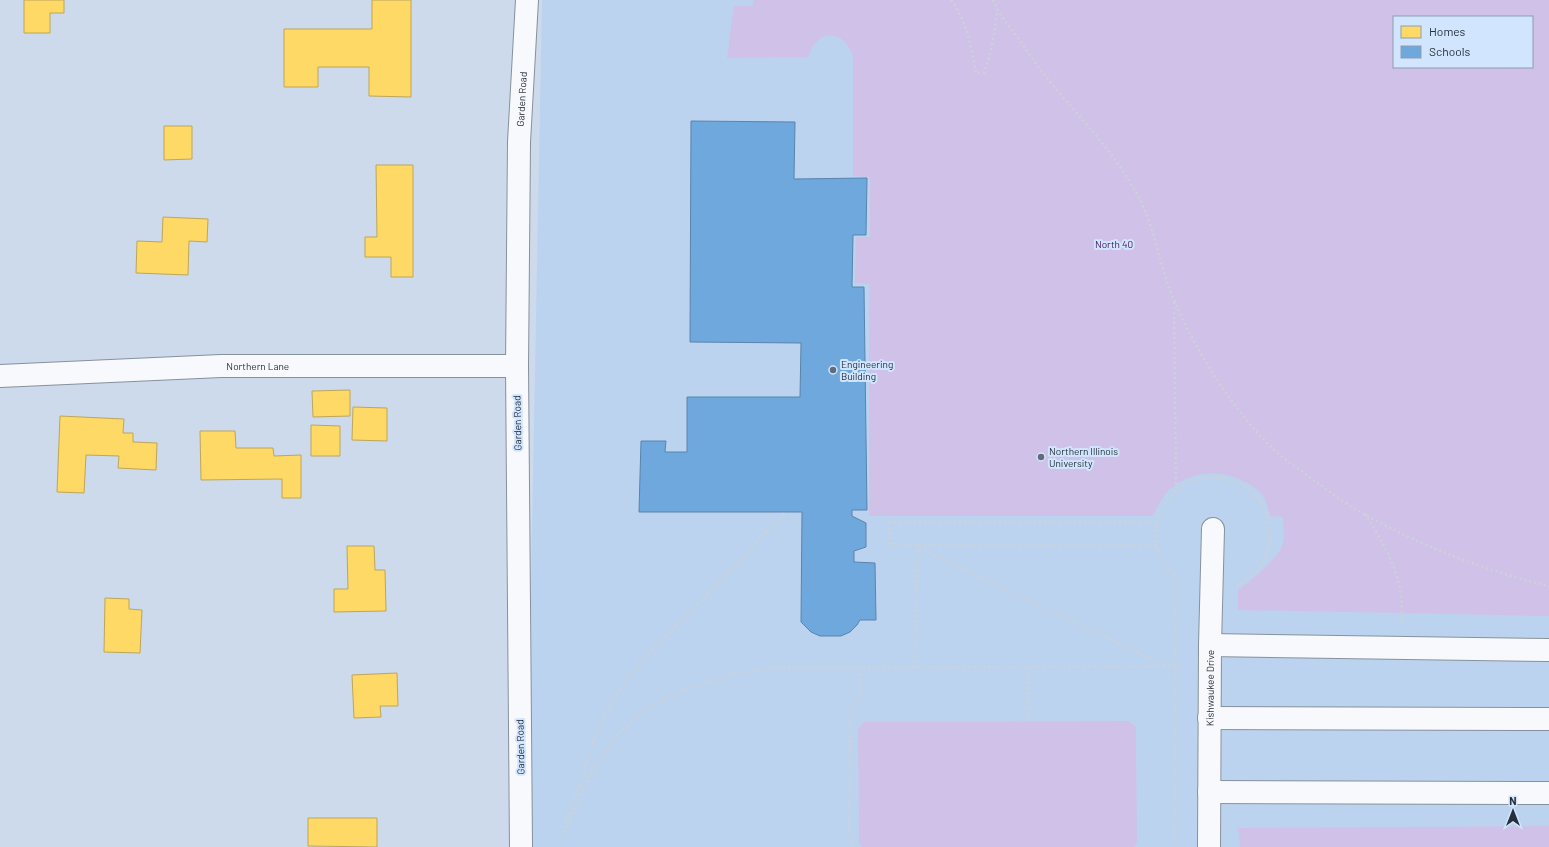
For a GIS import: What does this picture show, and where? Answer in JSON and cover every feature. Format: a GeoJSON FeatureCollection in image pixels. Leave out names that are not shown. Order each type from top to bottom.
{"type":"FeatureCollection","features":[{"type":"Feature","properties":{"kind":"street","name":"Garden Road"},"geometry":{"type":"LineString","coordinates":[[521,847],[517,366],[520,142],[527,0]]}},
{"type":"Feature","properties":{"kind":"street","name":"Northern Lane"},"geometry":{"type":"LineString","coordinates":[[0,376],[221,366],[517,366]]}},
{"type":"Feature","properties":{"kind":"street","name":"Kishwaukee Drive"},"geometry":{"type":"LineString","coordinates":[[1209,847],[1209,718],[1213,529]]}},
{"type":"Feature","properties":{"kind":"street"},"geometry":{"type":"LineString","coordinates":[[1210,645],[1549,650]]}},
{"type":"Feature","properties":{"kind":"street"},"geometry":{"type":"LineString","coordinates":[[1209,718],[1549,719]]}},
{"type":"Feature","properties":{"kind":"street"},"geometry":{"type":"LineString","coordinates":[[1209,792],[1549,793]]}},
{"type":"Feature","properties":{"kind":"path"},"geometry":{"type":"LineString","coordinates":[[951,0],[958,12],[972,45],[976,73],[984,73],[989,62],[997,9]]}},
{"type":"Feature","properties":{"kind":"path"},"geometry":{"type":"LineString","coordinates":[[993,0],[1000,16],[1114,159],[1137,194],[1152,227],[1174,301],[1220,384],[1243,416],[1268,444],[1304,474],[1351,507],[1406,536],[1469,562],[1523,580],[1549,586]]}},
{"type":"Feature","properties":{"kind":"path"},"geometry":{"type":"LineString","coordinates":[[1174,301],[1176,491]]}},
{"type":"Feature","properties":{"kind":"path"},"geometry":{"type":"LineString","coordinates":[[786,512],[642,661],[613,699],[596,735],[562,837],[596,762],[617,736],[640,714],[675,693],[733,674],[767,669],[1175,666]]}},
{"type":"Feature","properties":{"kind":"path"},"geometry":{"type":"LineString","coordinates":[[1365,514],[1386,548],[1395,570],[1401,591],[1402,648]]}},
{"type":"Feature","properties":{"kind":"path"},"geometry":{"type":"LineString","coordinates":[[1156,545],[892,544],[889,522],[1156,522],[1156,545],[1162,562],[1169,571],[1176,576],[1174,847]]}},
{"type":"Feature","properties":{"kind":"path"},"geometry":{"type":"LineString","coordinates":[[914,667],[918,545]]}},
{"type":"Feature","properties":{"kind":"path"},"geometry":{"type":"LineString","coordinates":[[918,545],[926,551],[1166,666]]}},
{"type":"Feature","properties":{"kind":"path"},"geometry":{"type":"LineString","coordinates":[[1027,667],[1027,722]]}},
{"type":"Feature","properties":{"kind":"path"},"geometry":{"type":"LineString","coordinates":[[853,847],[849,830],[850,712],[861,693],[861,668]]}},
{"type":"Feature","properties":{"kind":"shaded area","name":"Northern Illinois University"},"geometry":{"type":"Polygon","coordinates":[[[542,0],[1549,0],[1549,847],[526,847],[542,0]]]}},
{"type":"Feature","properties":{"kind":"green space","name":"North 40"},"geometry":{"type":"Polygon","coordinates":[[[753,0],[1549,0],[1549,616],[1238,610],[1238,590],[1265,568],[1281,548],[1284,536],[1283,517],[1270,516],[1264,498],[1253,486],[1232,476],[1222,474],[1204,474],[1185,479],[1169,490],[1153,516],[869,516],[869,284],[855,283],[856,237],[870,237],[870,177],[853,176],[853,56],[849,47],[843,40],[830,36],[823,37],[817,41],[808,57],[727,58],[734,6],[753,6],[753,0]]]}},
{"type":"Feature","properties":{"kind":"green space"},"geometry":{"type":"Polygon","coordinates":[[[1129,721],[1136,727],[1137,842],[1134,847],[862,847],[859,843],[858,728],[864,722],[1129,721]]]}},
{"type":"Feature","properties":{"kind":"green space"},"geometry":{"type":"Polygon","coordinates":[[[1549,826],[1549,847],[1240,847],[1238,828],[1549,826]]]}},
{"type":"Feature","properties":{"kind":"building: Homes"},"geometry":{"type":"Polygon","coordinates":[[[24,0],[64,0],[64,13],[50,13],[50,33],[24,33],[24,0]]]}},
{"type":"Feature","properties":{"kind":"building: Homes"},"geometry":{"type":"Polygon","coordinates":[[[372,0],[411,0],[411,97],[369,96],[369,67],[318,67],[318,87],[284,87],[284,29],[372,29],[372,0]]]}},
{"type":"Feature","properties":{"kind":"building: Homes"},"geometry":{"type":"Polygon","coordinates":[[[164,126],[192,126],[192,159],[164,160],[164,126]]]}},
{"type":"Feature","properties":{"kind":"building: Homes"},"geometry":{"type":"Polygon","coordinates":[[[376,165],[413,165],[413,277],[391,277],[391,257],[365,257],[365,237],[377,237],[376,165]]]}},
{"type":"Feature","properties":{"kind":"building: Homes"},"geometry":{"type":"Polygon","coordinates":[[[163,217],[208,219],[207,242],[189,241],[188,275],[136,273],[137,241],[162,242],[163,217]]]}},
{"type":"Feature","properties":{"kind":"building: Homes"},"geometry":{"type":"Polygon","coordinates":[[[350,390],[350,416],[313,417],[312,391],[350,390]]]}},
{"type":"Feature","properties":{"kind":"building: Homes"},"geometry":{"type":"Polygon","coordinates":[[[353,407],[387,408],[387,441],[352,440],[353,407]]]}},
{"type":"Feature","properties":{"kind":"building: Homes"},"geometry":{"type":"Polygon","coordinates":[[[60,416],[124,419],[123,433],[133,433],[133,442],[157,443],[156,470],[118,468],[119,456],[86,455],[84,493],[57,492],[60,416]]]}},
{"type":"Feature","properties":{"kind":"building: Homes"},"geometry":{"type":"Polygon","coordinates":[[[311,425],[340,426],[340,456],[311,456],[311,425]]]}},
{"type":"Feature","properties":{"kind":"building: Homes"},"geometry":{"type":"Polygon","coordinates":[[[200,431],[235,431],[236,448],[273,448],[274,456],[301,455],[301,498],[282,498],[282,479],[201,480],[200,431]]]}},
{"type":"Feature","properties":{"kind":"building: Homes"},"geometry":{"type":"Polygon","coordinates":[[[347,546],[374,546],[375,570],[385,570],[386,611],[334,612],[334,589],[348,589],[347,546]]]}},
{"type":"Feature","properties":{"kind":"building: Homes"},"geometry":{"type":"Polygon","coordinates":[[[105,598],[129,599],[129,609],[142,610],[140,653],[104,652],[105,598]]]}},
{"type":"Feature","properties":{"kind":"building: Homes"},"geometry":{"type":"Polygon","coordinates":[[[397,673],[398,706],[380,706],[381,717],[354,718],[352,675],[397,673]]]}},
{"type":"Feature","properties":{"kind":"building: Homes"},"geometry":{"type":"Polygon","coordinates":[[[308,818],[377,818],[377,847],[308,846],[308,818]]]}},
{"type":"Feature","properties":{"kind":"building: Schools","name":"Engineering Building"},"geometry":{"type":"Polygon","coordinates":[[[691,121],[795,122],[794,179],[867,178],[866,235],[853,235],[852,287],[864,287],[867,510],[852,510],[852,516],[866,523],[866,547],[854,551],[854,562],[875,563],[876,620],[860,620],[850,632],[841,636],[820,636],[811,632],[801,622],[802,512],[639,512],[641,441],[666,441],[665,452],[687,452],[687,397],[800,397],[801,343],[690,342],[691,121]]]}},
{"type":"Feature","properties":{"kind":"place","name":"Engineering Building"},"geometry":{"type":"Point","coordinates":[833,370]}},
{"type":"Feature","properties":{"kind":"place","name":"Northern Illinois University"},"geometry":{"type":"Point","coordinates":[1041,457]}}]}
